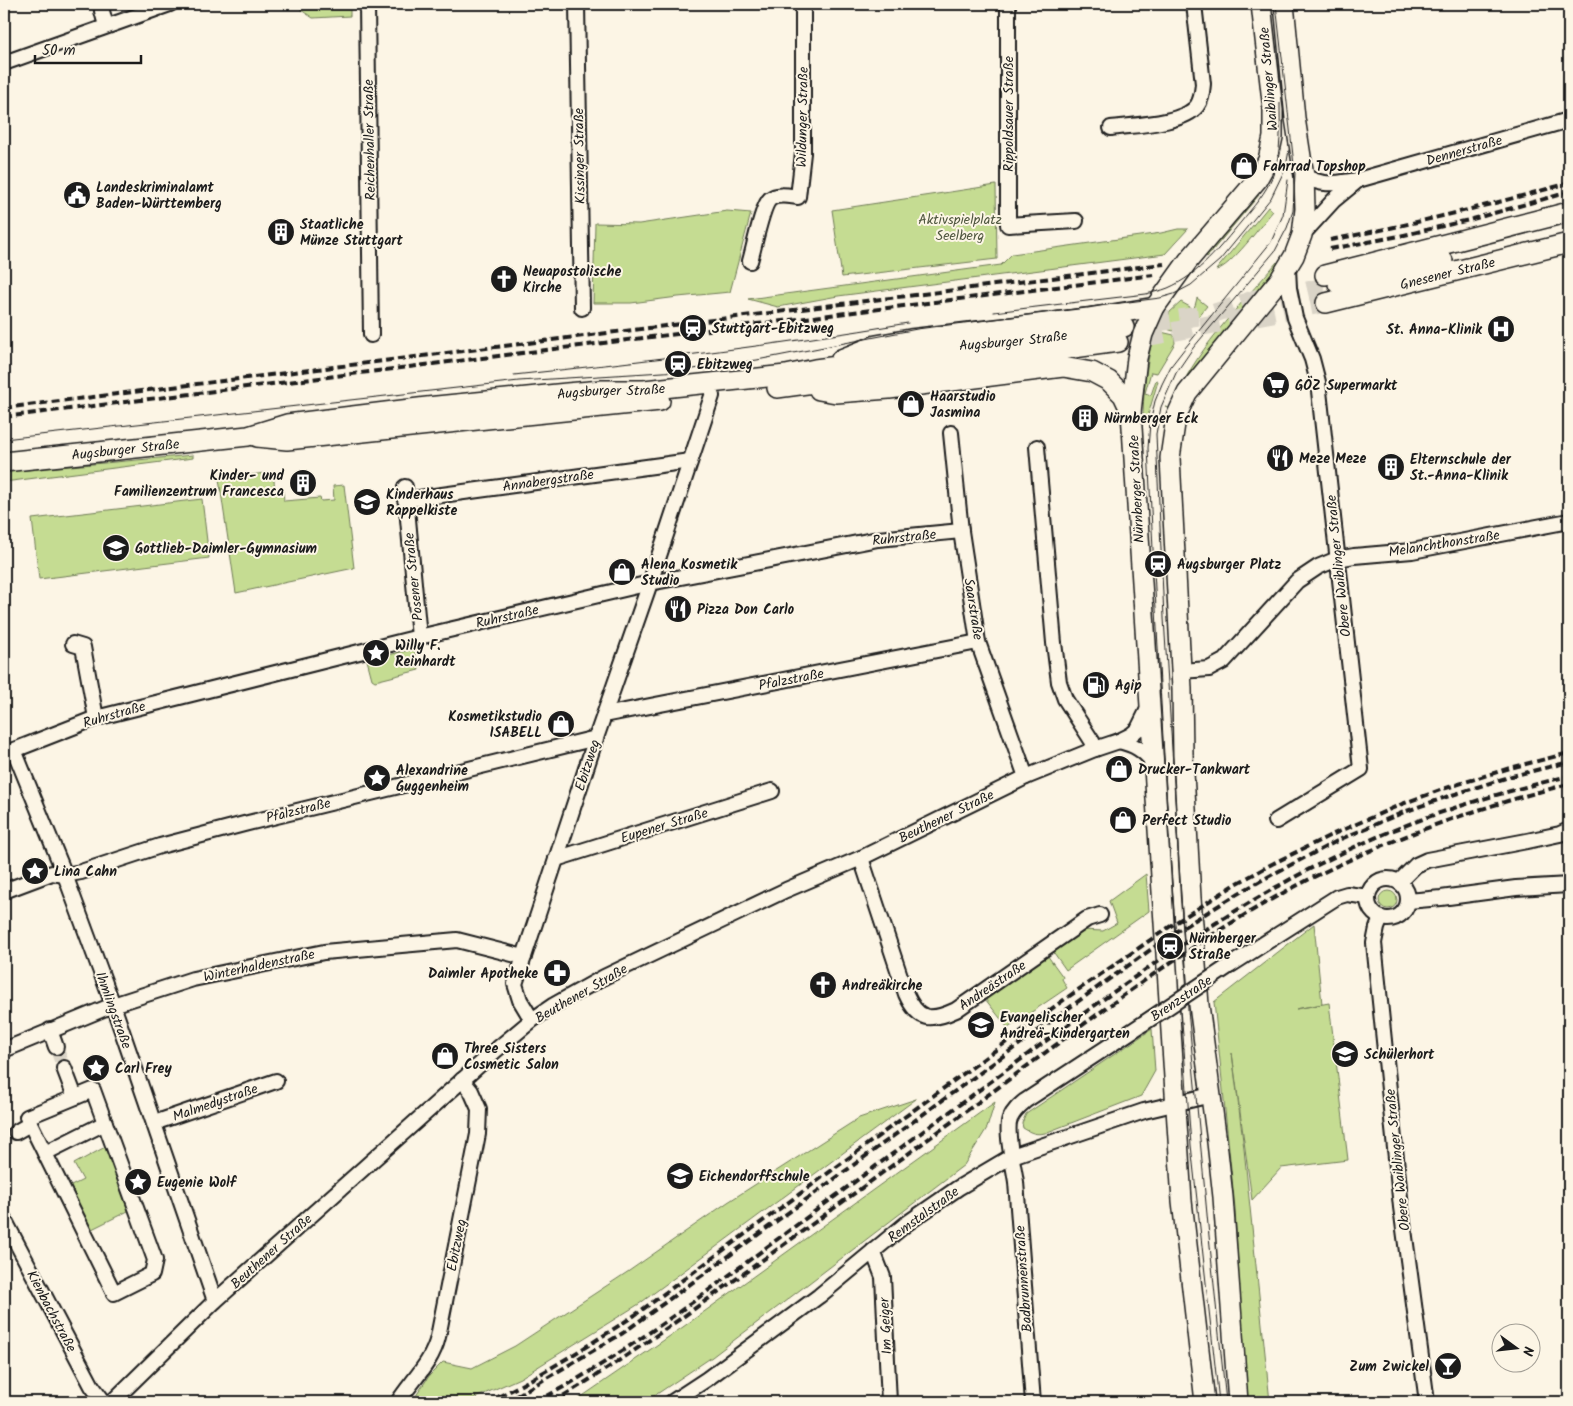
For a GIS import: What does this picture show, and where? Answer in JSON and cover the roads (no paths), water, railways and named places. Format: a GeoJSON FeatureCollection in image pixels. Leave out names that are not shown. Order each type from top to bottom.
{"type":"FeatureCollection","features":[{"type":"Feature","properties":{"kind":"main road","name":"Waiblinger Straße"},"geometry":{"type":"LineString","coordinates":[[1155,307],[1188,261],[1257,180],[1268,160],[1273,137],[1273,110],[1261,4]]}},
{"type":"Feature","properties":{"kind":"main road","name":"Waiblinger Straße"},"geometry":{"type":"LineString","coordinates":[[1284,4],[1295,118],[1304,176]]}},
{"type":"Feature","properties":{"kind":"main road"},"geometry":{"type":"LineString","coordinates":[[1238,1402],[1223,1197],[1199,1005],[1191,898],[1183,755],[1184,721],[1170,476],[1171,441],[1176,417],[1186,393],[1288,268],[1302,235],[1305,209],[1304,176]]}},
{"type":"Feature","properties":{"kind":"main road"},"geometry":{"type":"LineString","coordinates":[[1325,289],[1569,212]]}},
{"type":"Feature","properties":{"kind":"main road","name":"Gnesener Straße"},"geometry":{"type":"LineString","coordinates":[[1325,289],[1569,234]]}},
{"type":"Feature","properties":{"kind":"main road","name":"Gnesener Straße"},"geometry":{"type":"LineString","coordinates":[[1325,289],[1569,243]]}},
{"type":"Feature","properties":{"kind":"main road"},"geometry":{"type":"LineString","coordinates":[[815,369],[876,345],[910,339],[1088,318],[1155,307]]}},
{"type":"Feature","properties":{"kind":"main road"},"geometry":{"type":"LineString","coordinates":[[1131,412],[1137,358],[1143,334],[1155,307]]}},
{"type":"Feature","properties":{"kind":"main road","name":"Augsburger Straße"},"geometry":{"type":"LineString","coordinates":[[4,462],[248,436],[287,424],[427,407],[602,390],[644,390],[786,375],[815,369],[914,356],[951,346],[1121,335],[793,386],[712,396],[287,440],[248,436]]}},
{"type":"Feature","properties":{"kind":"main road"},"geometry":{"type":"LineString","coordinates":[[793,386],[836,393],[854,392],[1063,367],[1092,372],[1109,381],[1123,395],[1131,412]]}},
{"type":"Feature","properties":{"kind":"main road","name":"Nürnberger Straße"},"geometry":{"type":"LineString","coordinates":[[1131,412],[1182,1201],[1205,1402]]}},
{"type":"Feature","properties":{"kind":"street"},"geometry":{"type":"LineString","coordinates":[[102,4],[106,26]]}},
{"type":"Feature","properties":{"kind":"street"},"geometry":{"type":"LineString","coordinates":[[4,63],[170,4]]}},
{"type":"Feature","properties":{"kind":"street","name":"Reichenhaller Straße"},"geometry":{"type":"LineString","coordinates":[[367,4],[371,335]]}},
{"type":"Feature","properties":{"kind":"street","name":"Kissinger Straße"},"geometry":{"type":"LineString","coordinates":[[577,4],[582,308]]}},
{"type":"Feature","properties":{"kind":"street","name":"Wildunger Straße"},"geometry":{"type":"LineString","coordinates":[[750,260],[765,208],[770,198],[779,196],[798,197],[803,153],[803,4]]}},
{"type":"Feature","properties":{"kind":"street","name":"Rippoldsauer Straße"},"geometry":{"type":"LineString","coordinates":[[1008,4],[1008,225],[1076,221]]}},
{"type":"Feature","properties":{"kind":"street"},"geometry":{"type":"LineString","coordinates":[[1111,128],[1169,120],[1186,114],[1196,106],[1202,95],[1203,84],[1194,4]]}},
{"type":"Feature","properties":{"kind":"street","name":"Dennerstraße"},"geometry":{"type":"LineString","coordinates":[[1304,176],[1314,181],[1328,184],[1358,180],[1569,120]]}},
{"type":"Feature","properties":{"kind":"street","name":"Dennerstraße"},"geometry":{"type":"LineString","coordinates":[[1302,235],[1334,200],[1358,180]]}},
{"type":"Feature","properties":{"kind":"street","name":"Obere Waiblinger Straße"},"geometry":{"type":"LineString","coordinates":[[1276,821],[1361,769],[1318,382],[1312,359],[1299,329],[1289,288],[1288,268]]}},
{"type":"Feature","properties":{"kind":"street","name":"Ebitzweg"},"geometry":{"type":"LineString","coordinates":[[532,1020],[520,1000],[515,984],[712,396]]}},
{"type":"Feature","properties":{"kind":"street","name":"Saarstraße"},"geometry":{"type":"LineString","coordinates":[[951,433],[961,531],[978,642],[1026,777]]}},
{"type":"Feature","properties":{"kind":"street"},"geometry":{"type":"LineString","coordinates":[[1037,447],[1059,682],[1065,699],[1092,740],[1095,749]]}},
{"type":"Feature","properties":{"kind":"street","name":"Annabergstraße"},"geometry":{"type":"LineString","coordinates":[[405,494],[690,461]]}},
{"type":"Feature","properties":{"kind":"street","name":"Posener Straße"},"geometry":{"type":"LineString","coordinates":[[405,494],[419,637]]}},
{"type":"Feature","properties":{"kind":"street","name":"Melanchthonstraße"},"geometry":{"type":"LineString","coordinates":[[1181,671],[1209,669],[1224,661],[1296,581],[1318,567],[1337,559],[1412,551],[1569,521]]}},
{"type":"Feature","properties":{"kind":"street","name":"Ruhrstraße"},"geometry":{"type":"LineString","coordinates":[[9,752],[96,718],[419,637],[650,583],[878,539],[961,531]]}},
{"type":"Feature","properties":{"kind":"street","name":"Pfalzstraße"},"geometry":{"type":"LineString","coordinates":[[604,715],[978,642]]}},
{"type":"Feature","properties":{"kind":"street"},"geometry":{"type":"LineString","coordinates":[[73,644],[83,647],[96,718]]}},
{"type":"Feature","properties":{"kind":"street","name":"Beuthener Straße"},"geometry":{"type":"LineString","coordinates":[[112,1402],[215,1302],[462,1080],[532,1020],[554,1005],[604,977],[786,890],[861,858],[1026,777],[1131,735],[1138,729],[1149,707]]}},
{"type":"Feature","properties":{"kind":"street","name":"Pfalzstraße"},"geometry":{"type":"LineString","coordinates":[[4,891],[52,873],[81,872],[160,846],[244,824],[596,738]]}},
{"type":"Feature","properties":{"kind":"street"},"geometry":{"type":"LineString","coordinates":[[1119,741],[1134,745],[1143,751],[1153,762]]}},
{"type":"Feature","properties":{"kind":"street","name":"Ihmlingstraße"},"geometry":{"type":"LineString","coordinates":[[9,752],[65,874],[154,1123],[215,1302]]}},
{"type":"Feature","properties":{"kind":"street","name":"Eupener Straße"},"geometry":{"type":"LineString","coordinates":[[556,859],[772,791]]}},
{"type":"Feature","properties":{"kind":"street"},"geometry":{"type":"LineString","coordinates":[[1399,882],[1416,865],[1427,860],[1527,841],[1560,834],[1569,830]]}},
{"type":"Feature","properties":{"kind":"street","name":"Andreästraße"},"geometry":{"type":"LineString","coordinates":[[861,858],[906,994],[912,1006],[922,1016],[930,1018],[956,1010],[1087,919],[1100,915]]}},
{"type":"Feature","properties":{"kind":"street"},"geometry":{"type":"LineString","coordinates":[[1390,879],[1399,882],[1407,893],[1408,901],[1404,911],[1391,919],[1381,918],[1372,912],[1368,897],[1372,887],[1381,880],[1390,879]]}},
{"type":"Feature","properties":{"kind":"street"},"geometry":{"type":"LineString","coordinates":[[1408,901],[1516,888],[1569,885]]}},
{"type":"Feature","properties":{"kind":"street","name":"Brenzstraße"},"geometry":{"type":"LineString","coordinates":[[1012,1156],[1007,1133],[1009,1120],[1014,1111],[1025,1101],[1337,897],[1347,894],[1368,897]]}},
{"type":"Feature","properties":{"kind":"street","name":"Obere Waiblinger Straße"},"geometry":{"type":"LineString","coordinates":[[1381,918],[1374,943],[1401,1207],[1426,1402]]}},
{"type":"Feature","properties":{"kind":"street","name":"Winterhaldenstraße"},"geometry":{"type":"LineString","coordinates":[[4,1050],[112,1005],[193,979],[324,952],[457,940],[524,957]]}},
{"type":"Feature","properties":{"kind":"street"},"geometry":{"type":"LineString","coordinates":[[50,1030],[56,1047]]}},
{"type":"Feature","properties":{"kind":"street"},"geometry":{"type":"LineString","coordinates":[[64,1068],[75,1097]]}},
{"type":"Feature","properties":{"kind":"street","name":"Ebitzweg"},"geometry":{"type":"LineString","coordinates":[[398,1402],[430,1359],[438,1337],[478,1134],[479,1110],[471,1091],[462,1080]]}},
{"type":"Feature","properties":{"kind":"street","name":"Malmedystraße"},"geometry":{"type":"LineString","coordinates":[[154,1123],[276,1081]]}},
{"type":"Feature","properties":{"kind":"street"},"geometry":{"type":"LineString","coordinates":[[93,1090],[105,1123],[155,1260],[152,1274],[114,1293],[27,1117],[93,1090]]}},
{"type":"Feature","properties":{"kind":"street","name":"Remstalstraße"},"geometry":{"type":"LineString","coordinates":[[672,1402],[707,1379],[819,1296],[906,1224],[951,1193],[1012,1156],[1144,1110],[1211,1095]]}},
{"type":"Feature","properties":{"kind":"street"},"geometry":{"type":"LineString","coordinates":[[45,1153],[105,1123]]}},
{"type":"Feature","properties":{"kind":"street"},"geometry":{"type":"LineString","coordinates":[[16,1132],[30,1124]]}},
{"type":"Feature","properties":{"kind":"street","name":"Badbrunnenstraße"},"geometry":{"type":"LineString","coordinates":[[1012,1156],[1032,1402]]}},
{"type":"Feature","properties":{"kind":"street","name":"Kienbachstraße"},"geometry":{"type":"LineString","coordinates":[[4,1219],[92,1386],[104,1402]]}},
{"type":"Feature","properties":{"kind":"street","name":"Im Geiger"},"geometry":{"type":"LineString","coordinates":[[873,1251],[883,1277],[889,1402]]}},
{"type":"Feature","properties":{"kind":"tunnel"},"geometry":{"type":"LineString","coordinates":[[1253,304],[1324,287]]}},
{"type":"Feature","properties":{"kind":"tunnel"},"geometry":{"type":"LineString","coordinates":[[1215,313],[1262,297]]}},
{"type":"Feature","properties":{"kind":"tunnel"},"geometry":{"type":"LineString","coordinates":[[1118,342],[1326,303]]}},
{"type":"Feature","properties":{"kind":"tunnel"},"geometry":{"type":"LineString","coordinates":[[1124,327],[1199,316]]}},
{"type":"Feature","properties":{"kind":"tunnel"},"geometry":{"type":"LineString","coordinates":[[56,1047],[64,1068]]}},
{"type":"Feature","properties":{"kind":"tunnel"},"geometry":{"type":"LineString","coordinates":[[4,1138],[16,1132]]}},
{"type":"Feature","properties":{"kind":"tram line"},"geometry":{"type":"LineString","coordinates":[[1226,1402],[1188,1010],[1164,618],[1156,434],[1161,407],[1176,373],[1193,348],[1275,251],[1287,228],[1293,211],[1295,174],[1276,4]]}},
{"type":"Feature","properties":{"kind":"tram line"},"geometry":{"type":"LineString","coordinates":[[994,312],[1146,294],[1168,288],[1190,275],[1225,241],[1267,188],[1276,166],[1279,148],[1280,103]]}},
{"type":"Feature","properties":{"kind":"tram line"},"geometry":{"type":"LineString","coordinates":[[4,439],[519,381],[679,371],[757,360],[917,329],[1160,298],[1174,294],[1191,285],[1220,260],[1271,198],[1286,167],[1289,150]]}},
{"type":"Feature","properties":{"kind":"tram line"},"geometry":{"type":"LineString","coordinates":[[1176,939],[1154,571],[1148,448],[1150,423],[1155,401],[1171,366],[1271,242],[1283,215],[1288,180]]}},
{"type":"Feature","properties":{"kind":"tram line"},"geometry":{"type":"LineString","coordinates":[[514,375],[711,352],[908,323]]}},
{"type":"Feature","properties":{"kind":"tram line"},"geometry":{"type":"LineString","coordinates":[[1182,1022],[1191,1145],[1219,1402]]}},
{"type":"Feature","properties":{"kind":"railway"},"geometry":{"type":"LineString","coordinates":[[1330,240],[1450,214],[1569,183]]}},
{"type":"Feature","properties":{"kind":"railway"},"geometry":{"type":"LineString","coordinates":[[1330,249],[1400,236],[1469,220],[1569,192]]}},
{"type":"Feature","properties":{"kind":"railway"},"geometry":{"type":"LineString","coordinates":[[4,408],[1164,264]]}},
{"type":"Feature","properties":{"kind":"railway"},"geometry":{"type":"LineString","coordinates":[[4,417],[1154,275]]}},
{"type":"Feature","properties":{"kind":"railway"},"geometry":{"type":"LineString","coordinates":[[488,1402],[563,1361],[635,1315],[1065,999],[1175,923],[1236,884],[1329,836],[1402,804],[1510,768],[1569,753]]}},
{"type":"Feature","properties":{"kind":"railway"},"geometry":{"type":"LineString","coordinates":[[506,1402],[623,1333],[1091,992],[1177,931],[1239,893],[1341,839],[1404,812],[1512,776],[1569,762]]}},
{"type":"Feature","properties":{"kind":"railway"},"geometry":{"type":"LineString","coordinates":[[536,1402],[636,1342],[1120,987],[1208,928],[1299,875],[1346,851],[1394,830],[1481,800],[1569,776]]}},
{"type":"Feature","properties":{"kind":"railway"},"geometry":{"type":"LineString","coordinates":[[553,1402],[631,1353],[682,1318],[1125,995],[1218,931],[1317,875],[1387,844],[1495,805],[1569,784]]}},
{"type":"Feature","properties":{"kind":"place","name":"Fahrrad Topshop"},"geometry":{"type":"Point","coordinates":[1244,166]}},
{"type":"Feature","properties":{"kind":"place","name":"Landeskriminalamt Baden-Württemberg"},"geometry":{"type":"Point","coordinates":[77,195]}},
{"type":"Feature","properties":{"kind":"place","name":"Staatliche Münze Stuttgart"},"geometry":{"type":"Point","coordinates":[281,232]}},
{"type":"Feature","properties":{"kind":"place","name":"Neuapostolische Kirche"},"geometry":{"type":"Point","coordinates":[504,279]}},
{"type":"Feature","properties":{"kind":"place","name":"Stuttgart-Ebitzweg"},"geometry":{"type":"Point","coordinates":[693,328]}},
{"type":"Feature","properties":{"kind":"place","name":"St. Anna-Klinik"},"geometry":{"type":"Point","coordinates":[1501,329]}},
{"type":"Feature","properties":{"kind":"place","name":"Ebitzweg"},"geometry":{"type":"Point","coordinates":[678,364]}},
{"type":"Feature","properties":{"kind":"place","name":"GÖZ Supermarkt"},"geometry":{"type":"Point","coordinates":[1276,385]}},
{"type":"Feature","properties":{"kind":"place","name":"Haarstudio Jasmina"},"geometry":{"type":"Point","coordinates":[911,404]}},
{"type":"Feature","properties":{"kind":"place","name":"Nürnberger Eck"},"geometry":{"type":"Point","coordinates":[1085,418]}},
{"type":"Feature","properties":{"kind":"place","name":"Meze Meze"},"geometry":{"type":"Point","coordinates":[1280,458]}},
{"type":"Feature","properties":{"kind":"place","name":"Elternschule der St.-Anna-Klinik"},"geometry":{"type":"Point","coordinates":[1391,467]}},
{"type":"Feature","properties":{"kind":"place","name":"Kinder- und Familienzentrum Francesca"},"geometry":{"type":"Point","coordinates":[303,483]}},
{"type":"Feature","properties":{"kind":"place","name":"Kinderhaus Rappelkiste"},"geometry":{"type":"Point","coordinates":[367,502]}},
{"type":"Feature","properties":{"kind":"place","name":"Gottlieb-Daimler-Gymnasium"},"geometry":{"type":"Point","coordinates":[116,548]}},
{"type":"Feature","properties":{"kind":"place","name":"Augsburger Platz"},"geometry":{"type":"Point","coordinates":[1158,564]}},
{"type":"Feature","properties":{"kind":"place","name":"Alena Kosmetik Studio"},"geometry":{"type":"Point","coordinates":[622,572]}},
{"type":"Feature","properties":{"kind":"place","name":"Pizza Don Carlo"},"geometry":{"type":"Point","coordinates":[678,609]}},
{"type":"Feature","properties":{"kind":"place","name":"Willy F. Reinhardt"},"geometry":{"type":"Point","coordinates":[376,653]}},
{"type":"Feature","properties":{"kind":"place","name":"Agip"},"geometry":{"type":"Point","coordinates":[1096,685]}},
{"type":"Feature","properties":{"kind":"place","name":"Kosmetikstudio ISABELL"},"geometry":{"type":"Point","coordinates":[561,724]}},
{"type":"Feature","properties":{"kind":"place","name":"Drucker-Tankwart"},"geometry":{"type":"Point","coordinates":[1119,769]}},
{"type":"Feature","properties":{"kind":"place","name":"Alexandrine Guggenheim"},"geometry":{"type":"Point","coordinates":[377,778]}},
{"type":"Feature","properties":{"kind":"place","name":"Perfect Studio"},"geometry":{"type":"Point","coordinates":[1123,820]}},
{"type":"Feature","properties":{"kind":"place","name":"Lina Cahn"},"geometry":{"type":"Point","coordinates":[35,871]}},
{"type":"Feature","properties":{"kind":"place","name":"Nürnberger Straße"},"geometry":{"type":"Point","coordinates":[1170,946]}},
{"type":"Feature","properties":{"kind":"place","name":"Daimler Apotheke"},"geometry":{"type":"Point","coordinates":[557,973]}},
{"type":"Feature","properties":{"kind":"place","name":"Andreäkirche"},"geometry":{"type":"Point","coordinates":[823,985]}},
{"type":"Feature","properties":{"kind":"place","name":"Evangelischer Andreä-Kindergarten"},"geometry":{"type":"Point","coordinates":[981,1025]}},
{"type":"Feature","properties":{"kind":"place","name":"Schülerhort"},"geometry":{"type":"Point","coordinates":[1345,1054]}},
{"type":"Feature","properties":{"kind":"place","name":"Three Sisters Cosmetic Salon"},"geometry":{"type":"Point","coordinates":[445,1056]}},
{"type":"Feature","properties":{"kind":"place","name":"Carl Frey"},"geometry":{"type":"Point","coordinates":[96,1068]}},
{"type":"Feature","properties":{"kind":"place","name":"Eichendorffschule"},"geometry":{"type":"Point","coordinates":[680,1176]}},
{"type":"Feature","properties":{"kind":"place","name":"Eugenie Wolf"},"geometry":{"type":"Point","coordinates":[138,1182]}},
{"type":"Feature","properties":{"kind":"place","name":"Zum Zwickel"},"geometry":{"type":"Point","coordinates":[1448,1366]}},
{"type":"Feature","properties":{"kind":"park label","name":"Aktivspielplatz Seelberg"},"geometry":{"type":"Point","coordinates":[960,227]}}]}
